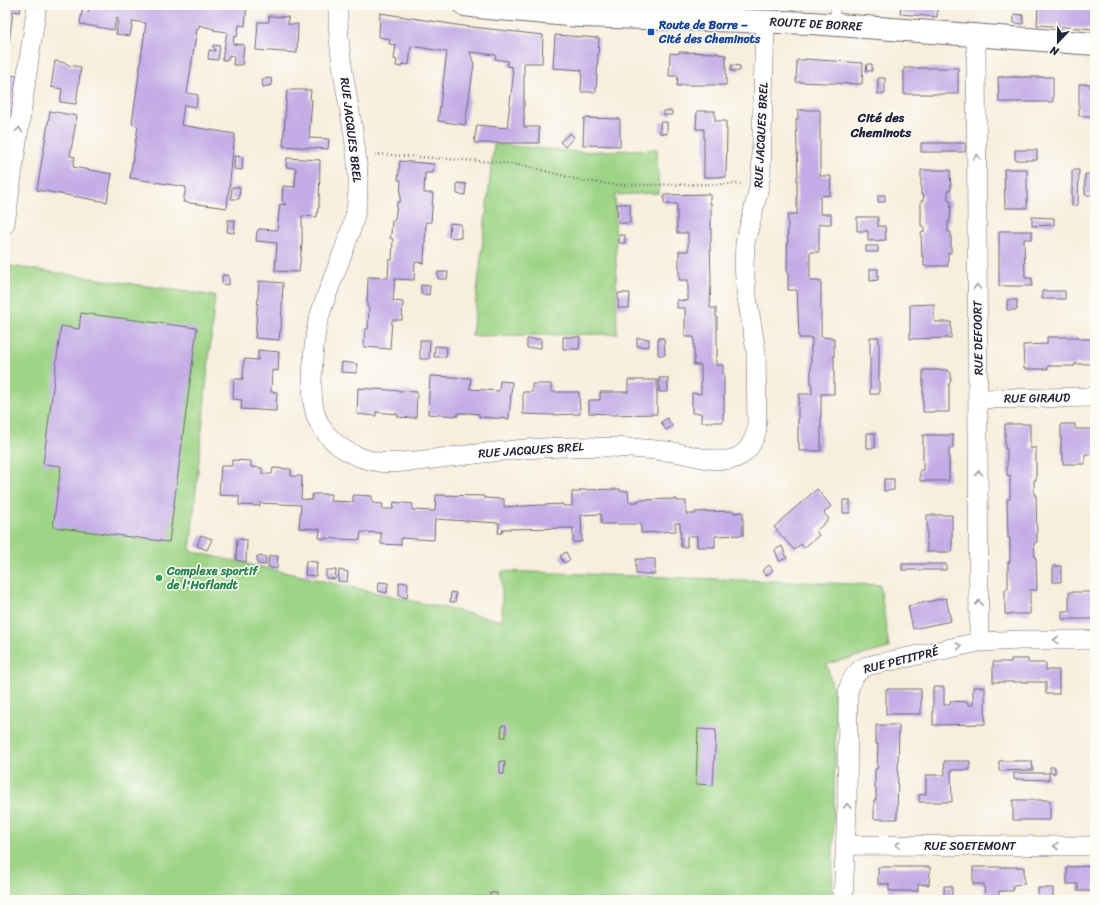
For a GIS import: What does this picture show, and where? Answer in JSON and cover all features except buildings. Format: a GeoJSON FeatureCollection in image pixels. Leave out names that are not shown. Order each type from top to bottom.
{"type":"FeatureCollection","features":[{"type":"Feature","properties":{"kind":"main road","name":"ROUTE DE BORRE"},"geometry":{"type":"LineString","coordinates":[[465,5],[580,16],[765,21],[835,15],[976,35],[1095,44]]}},
{"type":"Feature","properties":{"kind":"street"},"geometry":{"type":"LineString","coordinates":[[5,224],[37,5]]}},
{"type":"Feature","properties":{"kind":"street","name":"RUE JACQUES BREL"},"geometry":{"type":"LineString","coordinates":[[338,5],[340,43],[359,178],[356,208],[349,235],[317,326],[313,353],[312,396],[316,417],[328,435],[346,451],[356,456],[379,462],[402,462],[522,448],[560,446],[620,447],[656,450],[718,460],[732,459],[742,454],[753,441],[757,429],[756,351],[746,292],[744,265],[745,243],[760,184],[765,21]]}},
{"type":"Feature","properties":{"kind":"street","name":"RUE DEFOORT"},"geometry":{"type":"LineString","coordinates":[[976,35],[979,399],[979,642]]}},
{"type":"Feature","properties":{"kind":"street","name":"RUE GIRAUD"},"geometry":{"type":"LineString","coordinates":[[979,399],[1095,397]]}},
{"type":"Feature","properties":{"kind":"street","name":"RUE PETITPRÉ"},"geometry":{"type":"LineString","coordinates":[[843,900],[846,845],[848,695],[849,686],[853,677],[867,666],[979,642],[1020,640],[1095,640]]}},
{"type":"Feature","properties":{"kind":"street","name":"RUE SOETEMONT"},"geometry":{"type":"LineString","coordinates":[[846,845],[1095,846]]}},
{"type":"Feature","properties":{"kind":"path"},"geometry":{"type":"LineString","coordinates":[[356,152],[526,166],[579,180],[615,185],[760,184]]}},
{"type":"Feature","properties":{"kind":"green space"},"geometry":{"type":"Polygon","coordinates":[[[494,144],[578,152],[657,149],[659,193],[615,195],[617,334],[472,336],[494,144]]]}},
{"type":"Feature","properties":{"kind":"green space","name":"Complexe sportif de l'Hoflandt"},"geometry":{"type":"Polygon","coordinates":[[[10,266],[215,296],[190,551],[502,621],[502,571],[880,585],[889,648],[827,664],[836,703],[832,900],[5,900],[5,306],[10,266]]]}},
{"type":"Feature","properties":{"kind":"place","name":"Route de Borre – Cité des Cheminots"},"geometry":{"type":"Point","coordinates":[651,32]}},
{"type":"Feature","properties":{"kind":"place","name":"Complexe sportif de l'Hoflandt"},"geometry":{"type":"Point","coordinates":[159,578]}},
{"type":"Feature","properties":{"kind":"district","name":"Cité des Cheminots"},"geometry":{"type":"Point","coordinates":[881,124]}}]}
